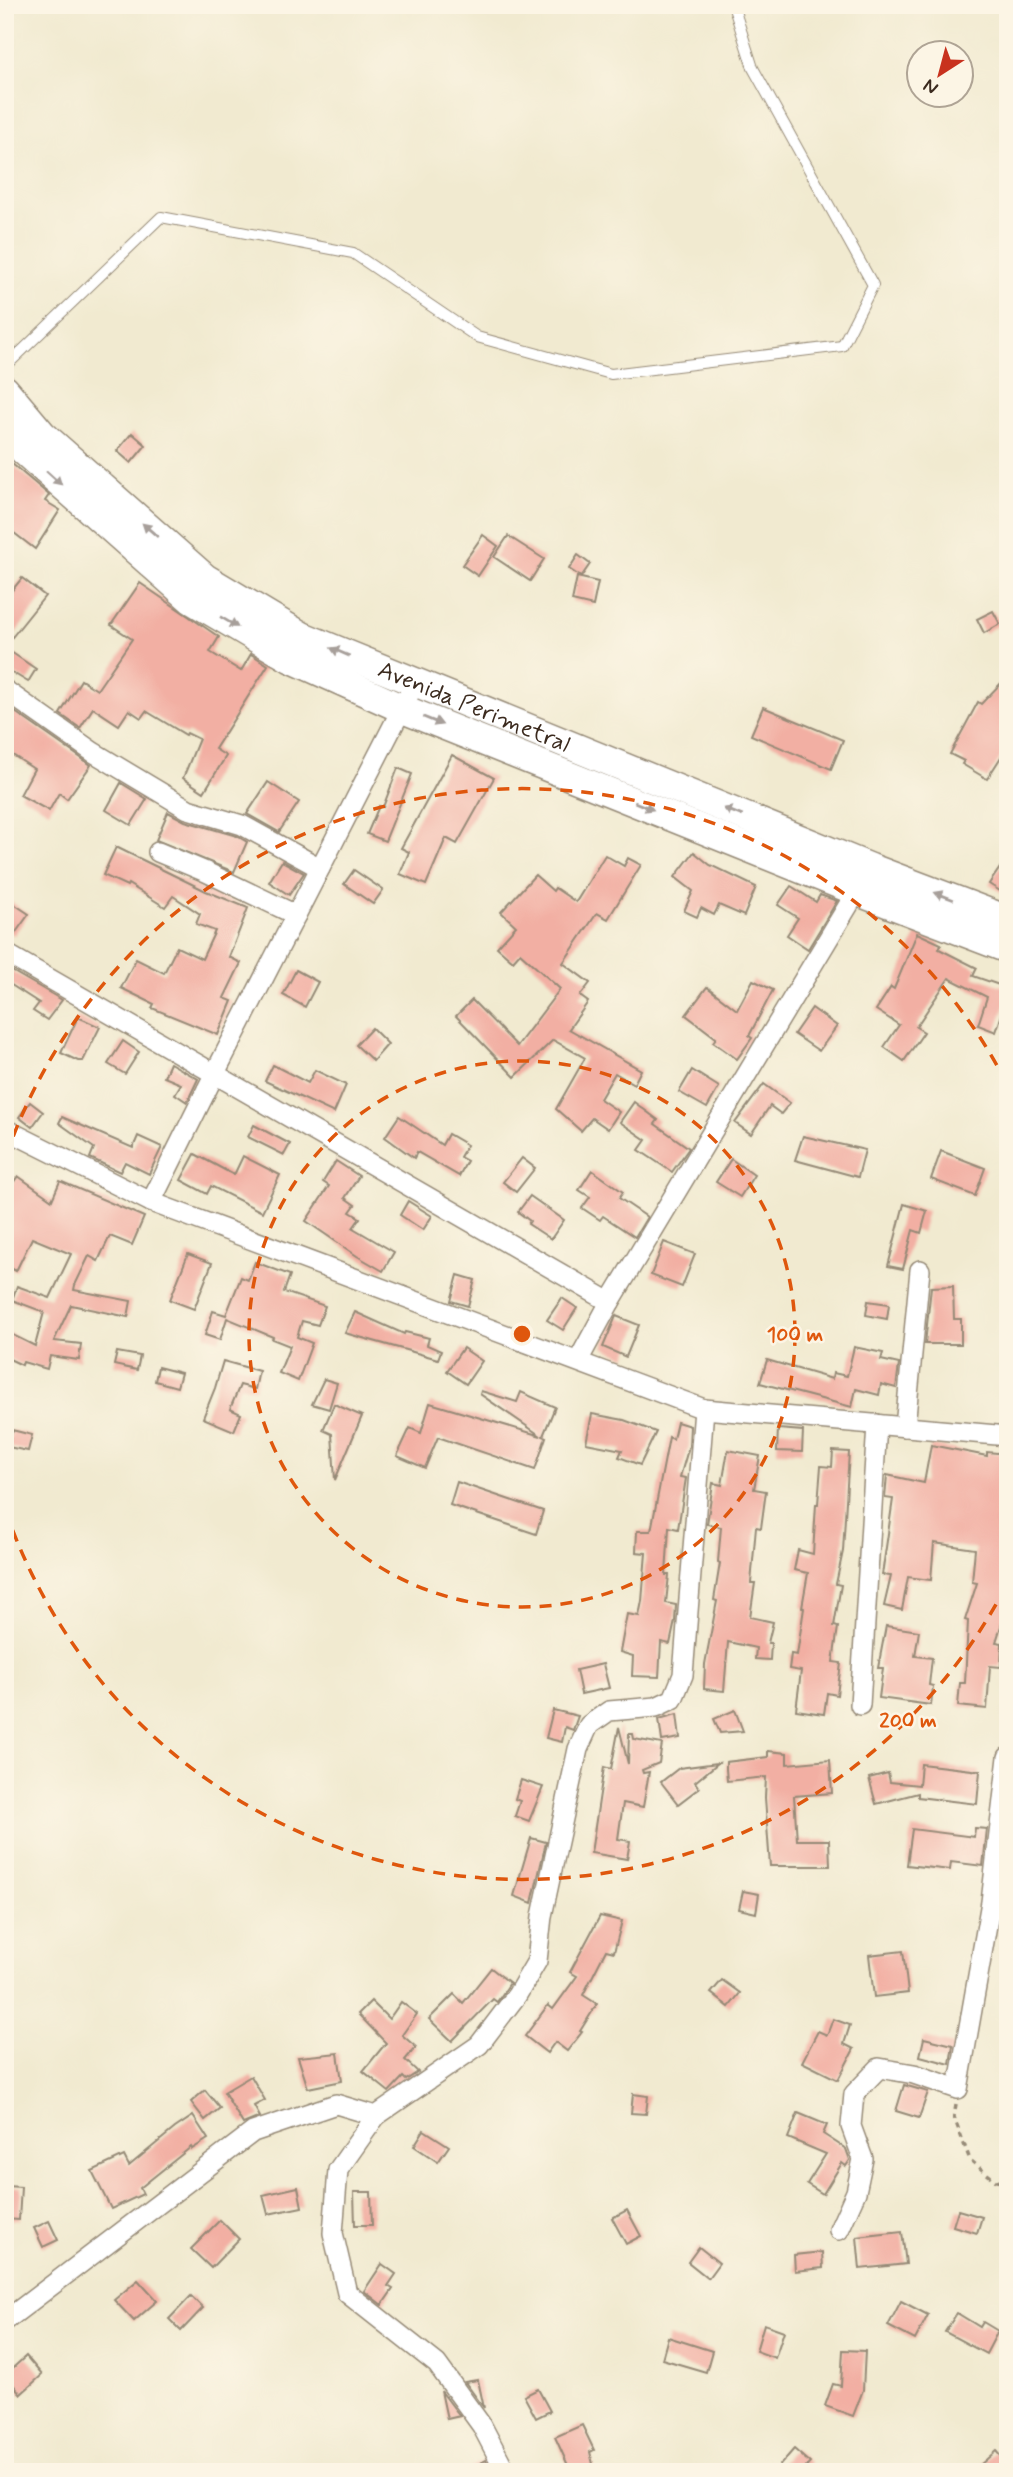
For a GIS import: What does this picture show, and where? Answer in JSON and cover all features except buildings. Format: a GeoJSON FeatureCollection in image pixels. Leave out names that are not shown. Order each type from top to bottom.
{"type":"FeatureCollection","features":[{"type":"Feature","properties":{"kind":"main road","name":"Avenida Perimetral"},"geometry":{"type":"LineString","coordinates":[[5,390],[42,434],[205,578],[302,636],[864,880],[1008,948]]}},
{"type":"Feature","properties":{"kind":"main road","name":"Avenida Perimetral"},"geometry":{"type":"LineString","coordinates":[[5,430],[24,451],[192,600],[290,658],[403,709],[864,880],[1008,920]]}},
{"type":"Feature","properties":{"kind":"street"},"geometry":{"type":"LineString","coordinates":[[151,1202],[415,683]]}},
{"type":"Feature","properties":{"kind":"street"},"geometry":{"type":"LineString","coordinates":[[5,690],[93,752],[188,809],[242,825],[320,868]]}},
{"type":"Feature","properties":{"kind":"street"},"geometry":{"type":"LineString","coordinates":[[158,852],[296,915]]}},
{"type":"Feature","properties":{"kind":"street"},"geometry":{"type":"LineString","coordinates":[[578,1361],[610,1302],[864,880]]}},
{"type":"Feature","properties":{"kind":"street"},"geometry":{"type":"LineString","coordinates":[[5,953],[610,1302]]}},
{"type":"Feature","properties":{"kind":"street"},"geometry":{"type":"LineString","coordinates":[[5,1129],[151,1202],[704,1409],[1008,1436]]}},
{"type":"Feature","properties":{"kind":"street"},"geometry":{"type":"LineString","coordinates":[[905,1427],[920,1270]]}},
{"type":"Feature","properties":{"kind":"street"},"geometry":{"type":"LineString","coordinates":[[506,2472],[482,2426],[436,2364],[347,2293],[332,2234],[338,2170],[376,2116],[479,2045],[517,1996],[537,1961],[542,1916],[578,1749],[589,1726],[609,1711],[656,1707],[673,1699],[683,1675],[704,1409]]}},
{"type":"Feature","properties":{"kind":"street"},"geometry":{"type":"LineString","coordinates":[[860,1705],[877,1424]]}},
{"type":"Feature","properties":{"kind":"street"},"geometry":{"type":"LineString","coordinates":[[839,2230],[856,2192],[863,2159],[851,2126],[855,2094],[879,2068],[914,2074],[958,2089],[991,1902],[1008,1757]]}},
{"type":"Feature","properties":{"kind":"street"},"geometry":{"type":"LineString","coordinates":[[5,2321],[253,2132],[336,2105],[376,2116]]}},
{"type":"Feature","properties":{"kind":"lane"},"geometry":{"type":"LineString","coordinates":[[5,367],[161,217],[353,253],[477,337],[611,374],[842,346],[873,285],[753,68],[733,5]]}},
{"type":"Feature","properties":{"kind":"path"},"geometry":{"type":"LineString","coordinates":[[958,2089],[954,2118],[970,2160],[996,2181],[1008,2183]]}}]}
